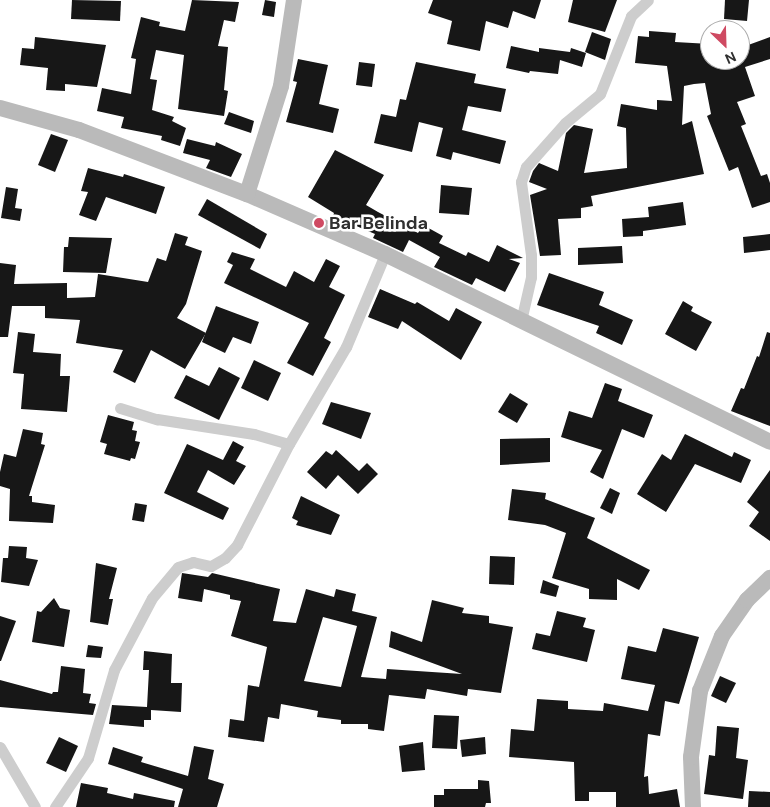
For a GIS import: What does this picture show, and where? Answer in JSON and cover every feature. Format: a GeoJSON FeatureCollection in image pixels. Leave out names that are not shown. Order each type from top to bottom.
{"type":"FeatureCollection","features":[{"type":"Feature","properties":{"kind":"main road"},"geometry":{"type":"LineString","coordinates":[[247,194],[281,86],[294,0]]}},
{"type":"Feature","properties":{"kind":"main road"},"geometry":{"type":"LineString","coordinates":[[0,108],[79,130],[247,194],[385,254],[770,442]]}},
{"type":"Feature","properties":{"kind":"main road"},"geometry":{"type":"LineString","coordinates":[[693,807],[691,757],[700,691],[722,636],[747,600],[770,578]]}},
{"type":"Feature","properties":{"kind":"street"},"geometry":{"type":"LineString","coordinates":[[521,321],[531,277],[531,255],[521,182],[526,167],[565,123],[600,94],[631,16],[648,0]]}},
{"type":"Feature","properties":{"kind":"street"},"geometry":{"type":"LineString","coordinates":[[56,807],[88,758],[114,670],[152,598],[178,567],[193,562],[211,566],[225,558],[237,545],[289,444],[346,347],[385,254]]}},
{"type":"Feature","properties":{"kind":"street"},"geometry":{"type":"LineString","coordinates":[[120,408],[157,419],[254,434],[289,444]]}},
{"type":"Feature","properties":{"kind":"street"},"geometry":{"type":"LineString","coordinates":[[0,747],[35,807]]}},
{"type":"Feature","properties":{"kind":"building"},"geometry":{"type":"Polygon","coordinates":[[[72,0],[121,1],[120,21],[71,19],[72,0]]]}},
{"type":"Feature","properties":{"kind":"building"},"geometry":{"type":"Polygon","coordinates":[[[192,0],[239,2],[235,22],[224,20],[218,46],[228,47],[224,90],[228,91],[224,116],[178,109],[184,55],[156,50],[150,79],[157,80],[152,110],[174,117],[172,121],[186,128],[180,146],[161,140],[162,136],[121,128],[124,117],[97,111],[102,88],[131,94],[136,59],[131,58],[141,17],[160,22],[159,26],[185,31],[192,0]]]}},
{"type":"Feature","properties":{"kind":"building"},"geometry":{"type":"Polygon","coordinates":[[[265,0],[276,2],[274,17],[262,15],[265,0]]]}},
{"type":"Feature","properties":{"kind":"building"},"geometry":{"type":"Polygon","coordinates":[[[433,0],[541,0],[535,19],[513,11],[508,28],[486,21],[480,51],[447,44],[452,21],[428,13],[433,0]]]}},
{"type":"Feature","properties":{"kind":"building"},"geometry":{"type":"Polygon","coordinates":[[[573,0],[617,0],[605,32],[568,22],[573,0]]]}},
{"type":"Feature","properties":{"kind":"building"},"geometry":{"type":"Polygon","coordinates":[[[725,0],[749,0],[747,20],[724,19],[725,0]]]}},
{"type":"Feature","properties":{"kind":"building"},"geometry":{"type":"Polygon","coordinates":[[[649,31],[676,33],[675,42],[700,43],[700,70],[746,70],[755,96],[737,102],[746,124],[741,126],[761,176],[767,174],[770,183],[770,202],[752,208],[738,167],[729,171],[707,116],[711,114],[705,83],[684,86],[682,125],[692,121],[704,174],[591,196],[593,206],[581,208],[581,218],[558,219],[561,255],[540,256],[530,195],[547,189],[529,182],[533,171],[539,163],[558,171],[566,133],[574,125],[593,129],[584,173],[627,168],[626,128],[617,126],[621,104],[657,110],[657,100],[672,101],[667,66],[635,63],[638,36],[649,37],[649,31]]]}},
{"type":"Feature","properties":{"kind":"building"},"geometry":{"type":"Polygon","coordinates":[[[592,32],[611,39],[605,60],[585,52],[592,32]]]}},
{"type":"Feature","properties":{"kind":"building"},"geometry":{"type":"Polygon","coordinates":[[[35,37],[106,45],[97,87],[65,84],[65,91],[46,90],[48,68],[20,65],[22,48],[34,49],[35,37]]]}},
{"type":"Feature","properties":{"kind":"building"},"geometry":{"type":"Polygon","coordinates":[[[770,37],[770,59],[750,65],[750,44],[770,37]]]}},
{"type":"Feature","properties":{"kind":"building"},"geometry":{"type":"Polygon","coordinates":[[[511,46],[539,52],[539,48],[570,52],[571,48],[586,53],[582,67],[560,60],[558,74],[530,71],[529,73],[506,68],[511,46]]]}},
{"type":"Feature","properties":{"kind":"building"},"geometry":{"type":"Polygon","coordinates":[[[298,59],[328,65],[319,104],[339,109],[333,133],[286,122],[297,82],[293,81],[298,59]]]}},
{"type":"Feature","properties":{"kind":"building"},"geometry":{"type":"Polygon","coordinates":[[[359,62],[375,64],[372,87],[356,85],[359,62]]]}},
{"type":"Feature","properties":{"kind":"building"},"geometry":{"type":"Polygon","coordinates":[[[416,62],[476,74],[474,83],[506,89],[501,112],[468,106],[462,130],[506,141],[500,164],[453,152],[451,160],[436,156],[443,128],[419,122],[412,152],[374,143],[381,114],[396,117],[400,99],[406,100],[416,62]]]}},
{"type":"Feature","properties":{"kind":"building"},"geometry":{"type":"Polygon","coordinates":[[[229,112],[254,121],[251,133],[224,124],[229,112]]]}},
{"type":"Feature","properties":{"kind":"building"},"geometry":{"type":"Polygon","coordinates":[[[51,134],[68,140],[55,172],[38,165],[51,134]]]}},
{"type":"Feature","properties":{"kind":"building"},"geometry":{"type":"Polygon","coordinates":[[[187,139],[215,146],[216,142],[242,154],[231,177],[206,168],[210,160],[183,153],[187,139]]]}},
{"type":"Feature","properties":{"kind":"building"},"geometry":{"type":"Polygon","coordinates":[[[335,150],[384,175],[366,205],[378,212],[418,233],[423,225],[443,236],[439,243],[466,256],[468,252],[489,262],[497,245],[523,258],[509,259],[520,263],[505,292],[476,278],[472,285],[434,267],[440,257],[409,240],[403,252],[373,238],[375,234],[333,216],[334,213],[308,197],[335,150]]]}},
{"type":"Feature","properties":{"kind":"building"},"geometry":{"type":"Polygon","coordinates":[[[88,168],[123,177],[124,174],[165,187],[156,214],[106,197],[96,221],[79,215],[88,192],[81,191],[88,168]]]}},
{"type":"Feature","properties":{"kind":"building"},"geometry":{"type":"Polygon","coordinates":[[[441,185],[472,188],[469,215],[439,213],[441,185]]]}},
{"type":"Feature","properties":{"kind":"building"},"geometry":{"type":"Polygon","coordinates":[[[6,187],[18,189],[15,208],[22,209],[20,221],[1,218],[6,187]]]}},
{"type":"Feature","properties":{"kind":"building"},"geometry":{"type":"Polygon","coordinates":[[[207,199],[267,234],[260,249],[198,215],[207,199]]]}},
{"type":"Feature","properties":{"kind":"building"},"geometry":{"type":"Polygon","coordinates":[[[683,202],[686,225],[643,231],[643,236],[623,237],[622,219],[649,217],[648,207],[683,202]]]}},
{"type":"Feature","properties":{"kind":"building"},"geometry":{"type":"Polygon","coordinates":[[[175,233],[188,237],[185,245],[202,251],[186,304],[177,318],[206,333],[185,369],[151,350],[135,383],[113,372],[123,350],[76,343],[80,320],[45,318],[45,306],[12,306],[8,337],[0,337],[0,263],[16,265],[14,284],[67,283],[67,298],[95,297],[98,274],[148,282],[157,258],[166,261],[175,233]]]}},
{"type":"Feature","properties":{"kind":"building"},"geometry":{"type":"Polygon","coordinates":[[[770,234],[770,250],[744,253],[743,237],[770,234]]]}},
{"type":"Feature","properties":{"kind":"building"},"geometry":{"type":"Polygon","coordinates":[[[69,237],[112,238],[106,273],[63,272],[64,247],[68,247],[69,237]]]}},
{"type":"Feature","properties":{"kind":"building"},"geometry":{"type":"Polygon","coordinates":[[[622,246],[623,263],[578,265],[578,248],[622,246]]]}},
{"type":"Feature","properties":{"kind":"building"},"geometry":{"type":"Polygon","coordinates":[[[232,252],[255,259],[250,269],[286,287],[294,271],[314,282],[326,259],[340,266],[329,287],[345,295],[324,338],[331,342],[313,376],[287,363],[309,323],[224,283],[233,265],[227,262],[232,252]]]}},
{"type":"Feature","properties":{"kind":"building"},"geometry":{"type":"Polygon","coordinates":[[[549,273],[604,292],[599,305],[633,320],[622,345],[596,333],[599,326],[537,305],[549,273]]]}},
{"type":"Feature","properties":{"kind":"building"},"geometry":{"type":"Polygon","coordinates":[[[380,289],[415,304],[417,302],[449,321],[456,308],[482,322],[461,360],[402,321],[398,329],[368,317],[380,289]]]}},
{"type":"Feature","properties":{"kind":"building"},"geometry":{"type":"Polygon","coordinates":[[[683,301],[693,307],[691,311],[712,322],[696,351],[665,334],[683,301]]]}},
{"type":"Feature","properties":{"kind":"building"},"geometry":{"type":"Polygon","coordinates":[[[216,306],[259,322],[251,344],[233,337],[225,353],[202,342],[216,306]]]}},
{"type":"Feature","properties":{"kind":"building"},"geometry":{"type":"Polygon","coordinates":[[[18,332],[35,334],[33,352],[61,354],[60,376],[70,376],[67,412],[21,409],[24,374],[13,373],[18,332]]]}},
{"type":"Feature","properties":{"kind":"building"},"geometry":{"type":"Polygon","coordinates":[[[767,332],[770,333],[770,426],[731,411],[741,388],[744,389],[757,356],[759,357],[767,332]]]}},
{"type":"Feature","properties":{"kind":"building"},"geometry":{"type":"Polygon","coordinates":[[[254,360],[281,373],[268,401],[241,388],[254,360]]]}},
{"type":"Feature","properties":{"kind":"building"},"geometry":{"type":"Polygon","coordinates":[[[219,367],[240,378],[219,420],[174,398],[186,375],[209,386],[219,367]]]}},
{"type":"Feature","properties":{"kind":"building"},"geometry":{"type":"Polygon","coordinates":[[[605,383],[622,389],[618,401],[653,415],[644,438],[622,429],[603,479],[590,472],[602,450],[561,437],[569,411],[592,418],[605,383]]]}},
{"type":"Feature","properties":{"kind":"building"},"geometry":{"type":"Polygon","coordinates":[[[510,393],[528,404],[517,423],[498,412],[510,393]]]}},
{"type":"Feature","properties":{"kind":"building"},"geometry":{"type":"Polygon","coordinates":[[[331,402],[371,413],[361,439],[322,424],[331,402]]]}},
{"type":"Feature","properties":{"kind":"building"},"geometry":{"type":"Polygon","coordinates":[[[108,415],[134,422],[132,430],[137,431],[135,441],[140,442],[135,459],[131,458],[130,461],[104,454],[107,444],[100,442],[108,415]]]}},
{"type":"Feature","properties":{"kind":"building"},"geometry":{"type":"Polygon","coordinates":[[[23,429],[43,433],[41,444],[45,445],[29,496],[32,496],[32,502],[55,505],[53,523],[9,521],[10,489],[0,486],[0,472],[4,454],[16,457],[23,429]]]}},
{"type":"Feature","properties":{"kind":"building"},"geometry":{"type":"Polygon","coordinates":[[[685,434],[732,457],[734,452],[751,460],[741,483],[695,464],[666,512],[637,494],[662,454],[671,460],[685,434]]]}},
{"type":"Feature","properties":{"kind":"building"},"geometry":{"type":"Polygon","coordinates":[[[550,438],[550,462],[500,465],[500,439],[550,438]]]}},
{"type":"Feature","properties":{"kind":"building"},"geometry":{"type":"Polygon","coordinates":[[[233,441],[244,447],[236,461],[246,466],[234,485],[208,470],[197,492],[229,508],[223,520],[164,493],[187,444],[223,460],[233,441]]]}},
{"type":"Feature","properties":{"kind":"building"},"geometry":{"type":"Polygon","coordinates":[[[336,450],[359,471],[367,463],[378,474],[358,494],[338,475],[326,489],[307,472],[326,451],[332,455],[336,450]]]}},
{"type":"Feature","properties":{"kind":"building"},"geometry":{"type":"Polygon","coordinates":[[[770,470],[770,541],[749,526],[759,512],[747,502],[770,470]]]}},
{"type":"Feature","properties":{"kind":"building"},"geometry":{"type":"Polygon","coordinates":[[[610,488],[620,493],[612,514],[600,508],[610,488]]]}},
{"type":"Feature","properties":{"kind":"building"},"geometry":{"type":"Polygon","coordinates":[[[512,489],[546,493],[545,499],[595,518],[587,538],[650,570],[639,590],[617,579],[617,600],[589,599],[589,589],[552,578],[566,533],[545,525],[508,520],[512,489]]]}},
{"type":"Feature","properties":{"kind":"building"},"geometry":{"type":"Polygon","coordinates":[[[301,496],[340,515],[331,535],[296,525],[298,521],[292,518],[301,496]]]}},
{"type":"Feature","properties":{"kind":"building"},"geometry":{"type":"Polygon","coordinates":[[[135,503],[147,505],[144,522],[132,520],[135,503]]]}},
{"type":"Feature","properties":{"kind":"building"},"geometry":{"type":"Polygon","coordinates":[[[9,546],[27,547],[26,558],[38,560],[29,586],[1,582],[3,558],[8,558],[9,546]]]}},
{"type":"Feature","properties":{"kind":"building"},"geometry":{"type":"Polygon","coordinates":[[[490,556],[515,557],[514,585],[489,584],[490,556]]]}},
{"type":"Feature","properties":{"kind":"building"},"geometry":{"type":"Polygon","coordinates":[[[96,563],[117,568],[109,599],[113,599],[108,625],[90,622],[96,563]]]}},
{"type":"Feature","properties":{"kind":"building"},"geometry":{"type":"Polygon","coordinates":[[[182,573],[208,577],[212,573],[280,589],[273,621],[296,623],[306,589],[334,597],[336,589],[356,594],[352,611],[377,617],[361,677],[386,679],[387,669],[462,674],[389,647],[391,631],[422,642],[432,600],[464,608],[462,613],[489,616],[489,623],[513,627],[501,693],[468,689],[467,696],[427,689],[425,699],[389,695],[384,731],[368,729],[368,724],[341,724],[341,720],[317,717],[318,711],[281,704],[279,719],[268,717],[264,742],[228,737],[230,719],[244,721],[248,685],[259,687],[267,647],[231,636],[241,601],[230,599],[230,595],[204,589],[202,602],[178,598],[182,573]],[[323,617],[304,681],[341,687],[357,626],[323,617]]]}},
{"type":"Feature","properties":{"kind":"building"},"geometry":{"type":"Polygon","coordinates":[[[543,580],[559,586],[556,597],[540,593],[543,580]]]}},
{"type":"Feature","properties":{"kind":"building"},"geometry":{"type":"Polygon","coordinates":[[[54,598],[60,608],[70,610],[64,647],[32,642],[37,611],[41,612],[54,598]]]}},
{"type":"Feature","properties":{"kind":"building"},"geometry":{"type":"Polygon","coordinates":[[[557,611],[586,618],[583,627],[595,630],[587,662],[532,649],[536,633],[550,636],[557,611]]]}},
{"type":"Feature","properties":{"kind":"building"},"geometry":{"type":"Polygon","coordinates":[[[0,616],[16,621],[1,661],[0,661],[0,616]]]}},
{"type":"Feature","properties":{"kind":"building"},"geometry":{"type":"Polygon","coordinates":[[[663,628],[699,637],[679,704],[665,701],[660,736],[648,734],[644,777],[648,776],[649,794],[677,789],[680,807],[616,807],[616,792],[589,792],[589,801],[575,801],[574,762],[509,757],[511,729],[534,731],[537,699],[568,701],[568,709],[603,711],[604,703],[648,711],[655,685],[621,679],[628,646],[656,652],[663,628]]]}},
{"type":"Feature","properties":{"kind":"building"},"geometry":{"type":"Polygon","coordinates":[[[88,645],[103,647],[101,658],[86,657],[88,645]]]}},
{"type":"Feature","properties":{"kind":"building"},"geometry":{"type":"Polygon","coordinates":[[[144,651],[172,654],[171,683],[182,683],[181,712],[151,710],[151,720],[144,720],[144,727],[109,724],[112,705],[147,707],[149,670],[143,670],[144,651]]]}},
{"type":"Feature","properties":{"kind":"building"},"geometry":{"type":"Polygon","coordinates":[[[61,666],[85,669],[83,693],[91,694],[89,703],[96,704],[93,715],[0,707],[0,680],[52,694],[53,692],[58,692],[61,666]]]}},
{"type":"Feature","properties":{"kind":"building"},"geometry":{"type":"Polygon","coordinates":[[[720,676],[736,683],[726,703],[711,696],[720,676]]]}},
{"type":"Feature","properties":{"kind":"building"},"geometry":{"type":"Polygon","coordinates":[[[434,715],[459,716],[457,749],[432,748],[434,715]]]}},
{"type":"Feature","properties":{"kind":"building"},"geometry":{"type":"Polygon","coordinates":[[[717,726],[739,728],[736,758],[748,760],[743,799],[704,794],[709,755],[715,756],[717,726]]]}},
{"type":"Feature","properties":{"kind":"building"},"geometry":{"type":"Polygon","coordinates":[[[59,737],[78,746],[66,772],[46,763],[59,737]]]}},
{"type":"Feature","properties":{"kind":"building"},"geometry":{"type":"Polygon","coordinates":[[[485,737],[486,754],[462,757],[460,740],[485,737]]]}},
{"type":"Feature","properties":{"kind":"building"},"geometry":{"type":"Polygon","coordinates":[[[423,742],[425,770],[402,772],[399,746],[423,742]]]}},
{"type":"Feature","properties":{"kind":"building"},"geometry":{"type":"Polygon","coordinates":[[[194,746],[214,750],[208,779],[224,784],[217,807],[178,807],[183,789],[108,764],[113,747],[143,757],[141,762],[188,776],[194,746]]]}},
{"type":"Feature","properties":{"kind":"building"},"geometry":{"type":"Polygon","coordinates":[[[478,780],[489,781],[491,803],[486,803],[485,807],[434,807],[434,795],[444,795],[444,789],[478,789],[478,780]]]}},
{"type":"Feature","properties":{"kind":"building"},"geometry":{"type":"Polygon","coordinates":[[[81,783],[108,788],[107,793],[133,799],[134,793],[175,801],[174,807],[76,807],[81,783]]]}},
{"type":"Feature","properties":{"kind":"building"},"geometry":{"type":"Polygon","coordinates":[[[749,791],[770,792],[770,807],[748,807],[749,791]]]}},
{"type":"Feature","properties":{"kind":"place","name":"Bar Belinda"},"geometry":{"type":"Point","coordinates":[319,223]}}]}
